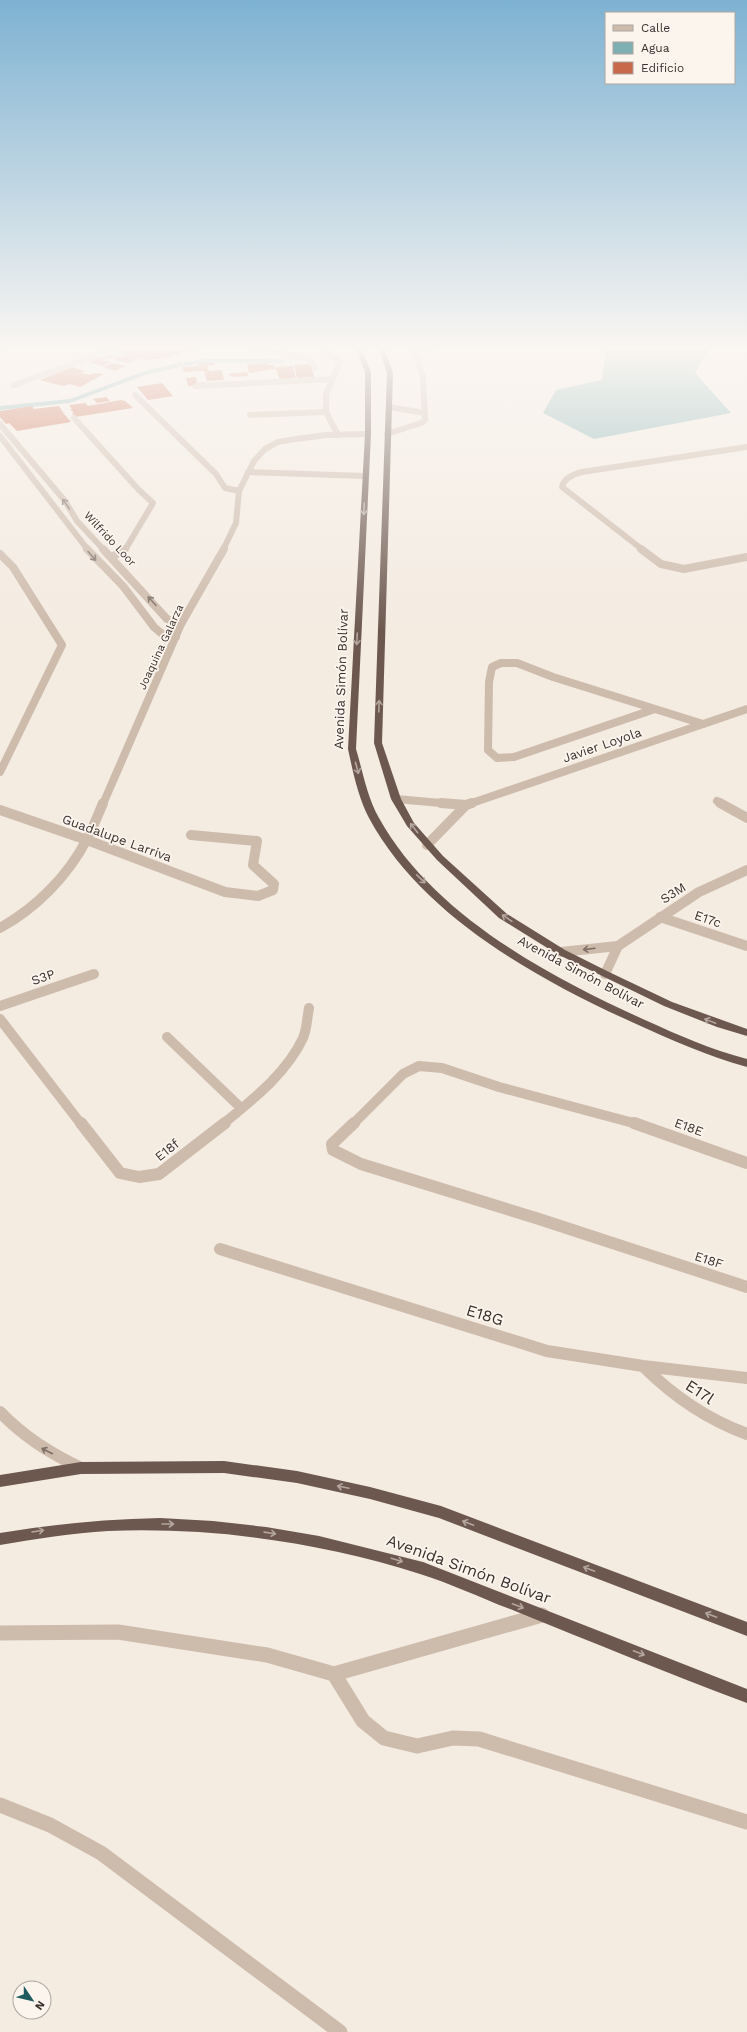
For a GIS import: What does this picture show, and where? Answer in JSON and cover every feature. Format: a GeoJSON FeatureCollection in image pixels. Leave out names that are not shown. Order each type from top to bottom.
{"type":"FeatureCollection","features":[{"type":"Feature","properties":{"kind":"highway","name":"Avenida Simón Bolívar"},"geometry":{"type":"LineString","coordinates":[[367,442],[352,749],[365,798],[378,825],[408,868],[470,925],[510,954],[615,1011],[674,1036],[747,1063]]}},
{"type":"Feature","properties":{"kind":"highway","name":"Avenida Simón Bolívar"},"geometry":{"type":"LineString","coordinates":[[387,442],[378,743],[396,799],[410,824],[427,845],[503,916],[561,952],[668,1004],[721,1025],[747,1033]]}},
{"type":"Feature","properties":{"kind":"highway"},"geometry":{"type":"LineString","coordinates":[[0,1481],[81,1468],[224,1467],[297,1477],[370,1493],[441,1512],[747,1629]]}},
{"type":"Feature","properties":{"kind":"highway","name":"Avenida Simón Bolívar"},"geometry":{"type":"LineString","coordinates":[[0,1539],[59,1528],[101,1524],[186,1524],[307,1538],[423,1568],[747,1696]]}},
{"type":"Feature","properties":{"kind":"street","name":"Wilfrido Loor"},"geometry":{"type":"LineString","coordinates":[[5,442],[17,456],[28,474],[95,559],[123,586],[154,627],[161,633],[176,637]]}},
{"type":"Feature","properties":{"kind":"street","name":"Wilfrido Loor"},"geometry":{"type":"LineString","coordinates":[[15,442],[65,501],[77,520],[167,619],[182,624]]}},
{"type":"Feature","properties":{"kind":"street"},"geometry":{"type":"LineString","coordinates":[[95,442],[138,489],[154,503],[124,551],[112,557]]}},
{"type":"Feature","properties":{"kind":"street"},"geometry":{"type":"LineString","coordinates":[[183,442],[216,474],[225,488],[239,491]]}},
{"type":"Feature","properties":{"kind":"street","name":"Joaquina Galarza"},"geometry":{"type":"LineString","coordinates":[[0,928],[22,915],[46,895],[66,872],[87,840],[182,624],[230,538],[236,523],[239,491],[248,472],[262,451],[273,444],[283,442]]}},
{"type":"Feature","properties":{"kind":"street"},"geometry":{"type":"LineString","coordinates":[[747,447],[582,472],[568,478],[563,483],[562,487],[661,564],[684,569],[747,558]]}},
{"type":"Feature","properties":{"kind":"street"},"geometry":{"type":"LineString","coordinates":[[248,472],[365,476]]}},
{"type":"Feature","properties":{"kind":"street"},"geometry":{"type":"LineString","coordinates":[[0,554],[13,567],[62,645],[0,772]]}},
{"type":"Feature","properties":{"kind":"street"},"geometry":{"type":"LineString","coordinates":[[655,709],[514,757],[497,758],[488,750],[489,682],[492,666],[501,663],[517,663],[553,677],[703,724]]}},
{"type":"Feature","properties":{"kind":"street","name":"Javier Loyola"},"geometry":{"type":"LineString","coordinates":[[396,799],[466,805],[747,709]]}},
{"type":"Feature","properties":{"kind":"street"},"geometry":{"type":"LineString","coordinates":[[717,801],[747,818]]}},
{"type":"Feature","properties":{"kind":"street","name":"Javier Loyola"},"geometry":{"type":"LineString","coordinates":[[427,845],[466,805]]}},
{"type":"Feature","properties":{"kind":"street","name":"Guadalupe Larriva"},"geometry":{"type":"LineString","coordinates":[[2,812],[87,840],[225,892],[258,896],[273,890],[274,884],[253,865],[257,841],[191,835]]}},
{"type":"Feature","properties":{"kind":"street","name":"S3M"},"geometry":{"type":"LineString","coordinates":[[561,952],[618,946],[699,892],[747,870]]}},
{"type":"Feature","properties":{"kind":"street","name":"E17c"},"geometry":{"type":"LineString","coordinates":[[660,917],[747,946]]}},
{"type":"Feature","properties":{"kind":"street"},"geometry":{"type":"LineString","coordinates":[[605,974],[618,946]]}},
{"type":"Feature","properties":{"kind":"street","name":"S3P"},"geometry":{"type":"LineString","coordinates":[[0,1006],[94,974]]}},
{"type":"Feature","properties":{"kind":"street","name":"E18f"},"geometry":{"type":"LineString","coordinates":[[0,1019],[120,1172],[133,1178],[143,1178],[159,1174],[241,1108],[277,1075],[294,1054],[303,1037],[309,1008]]}},
{"type":"Feature","properties":{"kind":"street"},"geometry":{"type":"LineString","coordinates":[[167,1037],[241,1108]]}},
{"type":"Feature","properties":{"kind":"street","name":"E18E"},"geometry":{"type":"LineString","coordinates":[[663,1260],[539,1219],[360,1164],[333,1150],[332,1144],[403,1074],[419,1066],[442,1068],[499,1086],[621,1118],[747,1163]]}},
{"type":"Feature","properties":{"kind":"street","name":"E18G"},"geometry":{"type":"LineString","coordinates":[[220,1249],[547,1351],[643,1366],[747,1378]]}},
{"type":"Feature","properties":{"kind":"street","name":"E18F"},"geometry":{"type":"LineString","coordinates":[[663,1260],[747,1287]]}},
{"type":"Feature","properties":{"kind":"street","name":"E17l"},"geometry":{"type":"LineString","coordinates":[[643,1366],[666,1389],[695,1411],[724,1426],[747,1434]]}},
{"type":"Feature","properties":{"kind":"street"},"geometry":{"type":"LineString","coordinates":[[0,1412],[17,1430],[38,1447],[81,1468]]}},
{"type":"Feature","properties":{"kind":"street"},"geometry":{"type":"LineString","coordinates":[[0,1633],[118,1632],[267,1655],[334,1674],[542,1615]]}},
{"type":"Feature","properties":{"kind":"street"},"geometry":{"type":"LineString","coordinates":[[334,1674],[363,1721],[384,1738],[417,1746],[453,1738],[479,1739],[747,1822]]}},
{"type":"Feature","properties":{"kind":"street"},"geometry":{"type":"LineString","coordinates":[[0,1805],[50,1825],[101,1853],[340,2032]]}}]}
